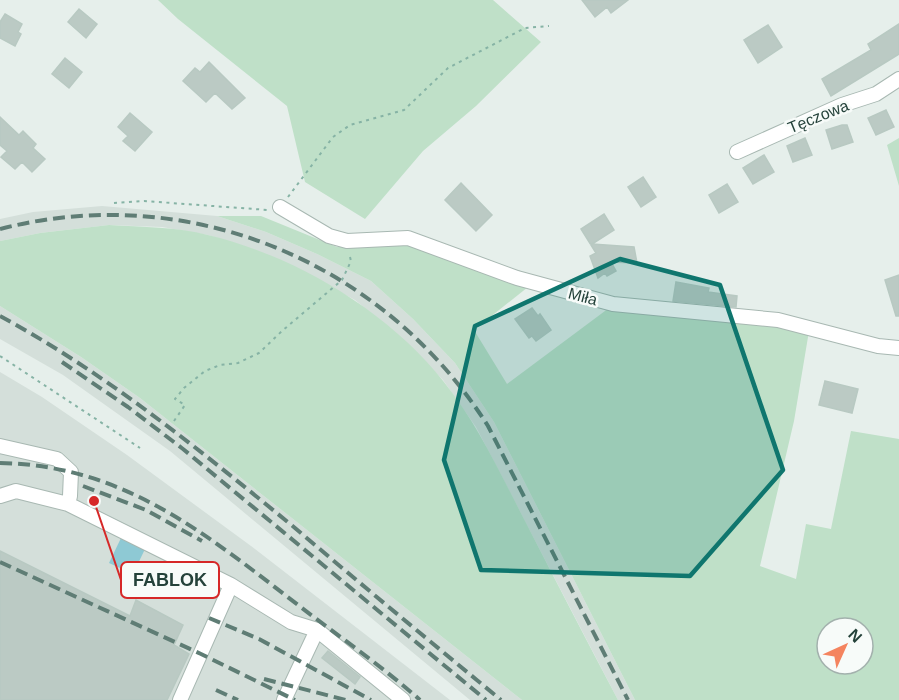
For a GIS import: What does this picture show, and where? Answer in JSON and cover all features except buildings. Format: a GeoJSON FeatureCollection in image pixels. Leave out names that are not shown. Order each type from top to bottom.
{"type":"FeatureCollection","features":[{"type":"Feature","properties":{"kind":"lane","name":"Tęczowa"},"geometry":{"type":"LineString","coordinates":[[736,152],[842,105],[876,94],[899,79]]}},
{"type":"Feature","properties":{"kind":"lane","name":"Miła"},"geometry":{"type":"LineString","coordinates":[[274,208],[329,236],[347,241],[408,238],[517,278],[613,304],[778,320],[878,346],[899,348]]}},
{"type":"Feature","properties":{"kind":"lane"},"geometry":{"type":"LineString","coordinates":[[0,446],[57,459],[71,472],[68,504]]}},
{"type":"Feature","properties":{"kind":"lane"},"geometry":{"type":"LineString","coordinates":[[0,496],[16,491],[68,504],[231,585],[291,622],[317,630],[403,700]]}},
{"type":"Feature","properties":{"kind":"lane"},"geometry":{"type":"LineString","coordinates":[[180,700],[231,585]]}},
{"type":"Feature","properties":{"kind":"lane"},"geometry":{"type":"LineString","coordinates":[[284,700],[317,630]]}},
{"type":"Feature","properties":{"kind":"path"},"geometry":{"type":"LineString","coordinates":[[114,203],[144,201],[274,208],[333,137],[350,125],[404,110],[448,68],[525,28],[549,26]]}},
{"type":"Feature","properties":{"kind":"path"},"geometry":{"type":"LineString","coordinates":[[174,421],[185,405],[175,399],[184,388],[205,371],[220,365],[238,363],[259,353],[342,280],[351,261],[347,241]]}},
{"type":"Feature","properties":{"kind":"path"},"geometry":{"type":"LineString","coordinates":[[0,356],[140,448]]}},
{"type":"Feature","properties":{"kind":"highlighted area"},"geometry":{"type":"Polygon","coordinates":[[[620,259],[720,285],[783,470],[690,576],[481,570],[444,460],[475,326],[620,259]]]}},
{"type":"Feature","properties":{"kind":"shaded area"},"geometry":{"type":"Polygon","coordinates":[[[102,206],[217,216],[266,232],[371,281],[413,319],[455,363],[494,422],[635,700],[618,700],[476,427],[443,380],[398,335],[355,300],[301,271],[252,249],[208,235],[162,227],[109,225],[40,233],[0,241],[0,219],[33,212],[102,206]]]}},
{"type":"Feature","properties":{"kind":"shaded area"},"geometry":{"type":"Polygon","coordinates":[[[0,306],[81,357],[140,398],[522,700],[470,700],[170,451],[63,375],[0,339],[0,306]]]}},
{"type":"Feature","properties":{"kind":"shaded area"},"geometry":{"type":"Polygon","coordinates":[[[0,372],[42,397],[127,455],[251,546],[450,700],[0,700],[0,372]]]}},
{"type":"Feature","properties":{"kind":"green space"},"geometry":{"type":"Polygon","coordinates":[[[158,0],[493,0],[541,42],[476,106],[423,151],[365,219],[305,182],[287,106],[178,19],[158,0]]]}},
{"type":"Feature","properties":{"kind":"green space"},"geometry":{"type":"Polygon","coordinates":[[[899,138],[899,186],[887,145],[899,138]]]}},
{"type":"Feature","properties":{"kind":"green space"},"geometry":{"type":"Polygon","coordinates":[[[217,216],[261,216],[337,247],[407,243],[528,287],[474,330],[507,384],[609,308],[777,324],[809,331],[794,421],[760,566],[796,579],[806,524],[831,529],[851,431],[899,439],[899,700],[635,700],[494,422],[455,363],[413,319],[371,281],[266,232],[217,216]]]}},
{"type":"Feature","properties":{"kind":"green space"},"geometry":{"type":"Polygon","coordinates":[[[109,225],[184,230],[241,244],[307,272],[368,310],[396,332],[444,382],[477,431],[618,700],[522,700],[140,398],[81,357],[0,306],[0,241],[40,233],[109,225]]]}},
{"type":"Feature","properties":{"kind":"water"},"geometry":{"type":"Polygon","coordinates":[[[121,538],[145,549],[133,574],[109,563],[121,538]]]}},
{"type":"Feature","properties":{"kind":"railway"},"geometry":{"type":"LineString","coordinates":[[0,229],[71,217],[141,216],[210,227],[276,248],[338,279],[394,319],[445,368],[488,426],[628,700]]}},
{"type":"Feature","properties":{"kind":"railway"},"geometry":{"type":"LineString","coordinates":[[0,316],[116,388],[189,442],[501,700]]}},
{"type":"Feature","properties":{"kind":"railway"},"geometry":{"type":"LineString","coordinates":[[62,362],[128,407],[183,449],[486,700]]}},
{"type":"Feature","properties":{"kind":"railway"},"geometry":{"type":"LineString","coordinates":[[0,463],[45,467],[87,476],[163,509],[233,555],[377,664],[420,700]]}},
{"type":"Feature","properties":{"kind":"railway"},"geometry":{"type":"LineString","coordinates":[[83,486],[146,510],[202,541]]}},
{"type":"Feature","properties":{"kind":"railway"},"geometry":{"type":"LineString","coordinates":[[0,562],[201,654],[295,700]]}},
{"type":"Feature","properties":{"kind":"railway"},"geometry":{"type":"LineString","coordinates":[[209,618],[259,639],[371,700]]}},
{"type":"Feature","properties":{"kind":"railway"},"geometry":{"type":"LineString","coordinates":[[264,679],[346,700]]}},
{"type":"Feature","properties":{"kind":"railway"},"geometry":{"type":"LineString","coordinates":[[216,690],[238,700]]}},
{"type":"Feature","properties":{"kind":"place","name":"FABLOK"},"geometry":{"type":"Point","coordinates":[94,501]}}]}
